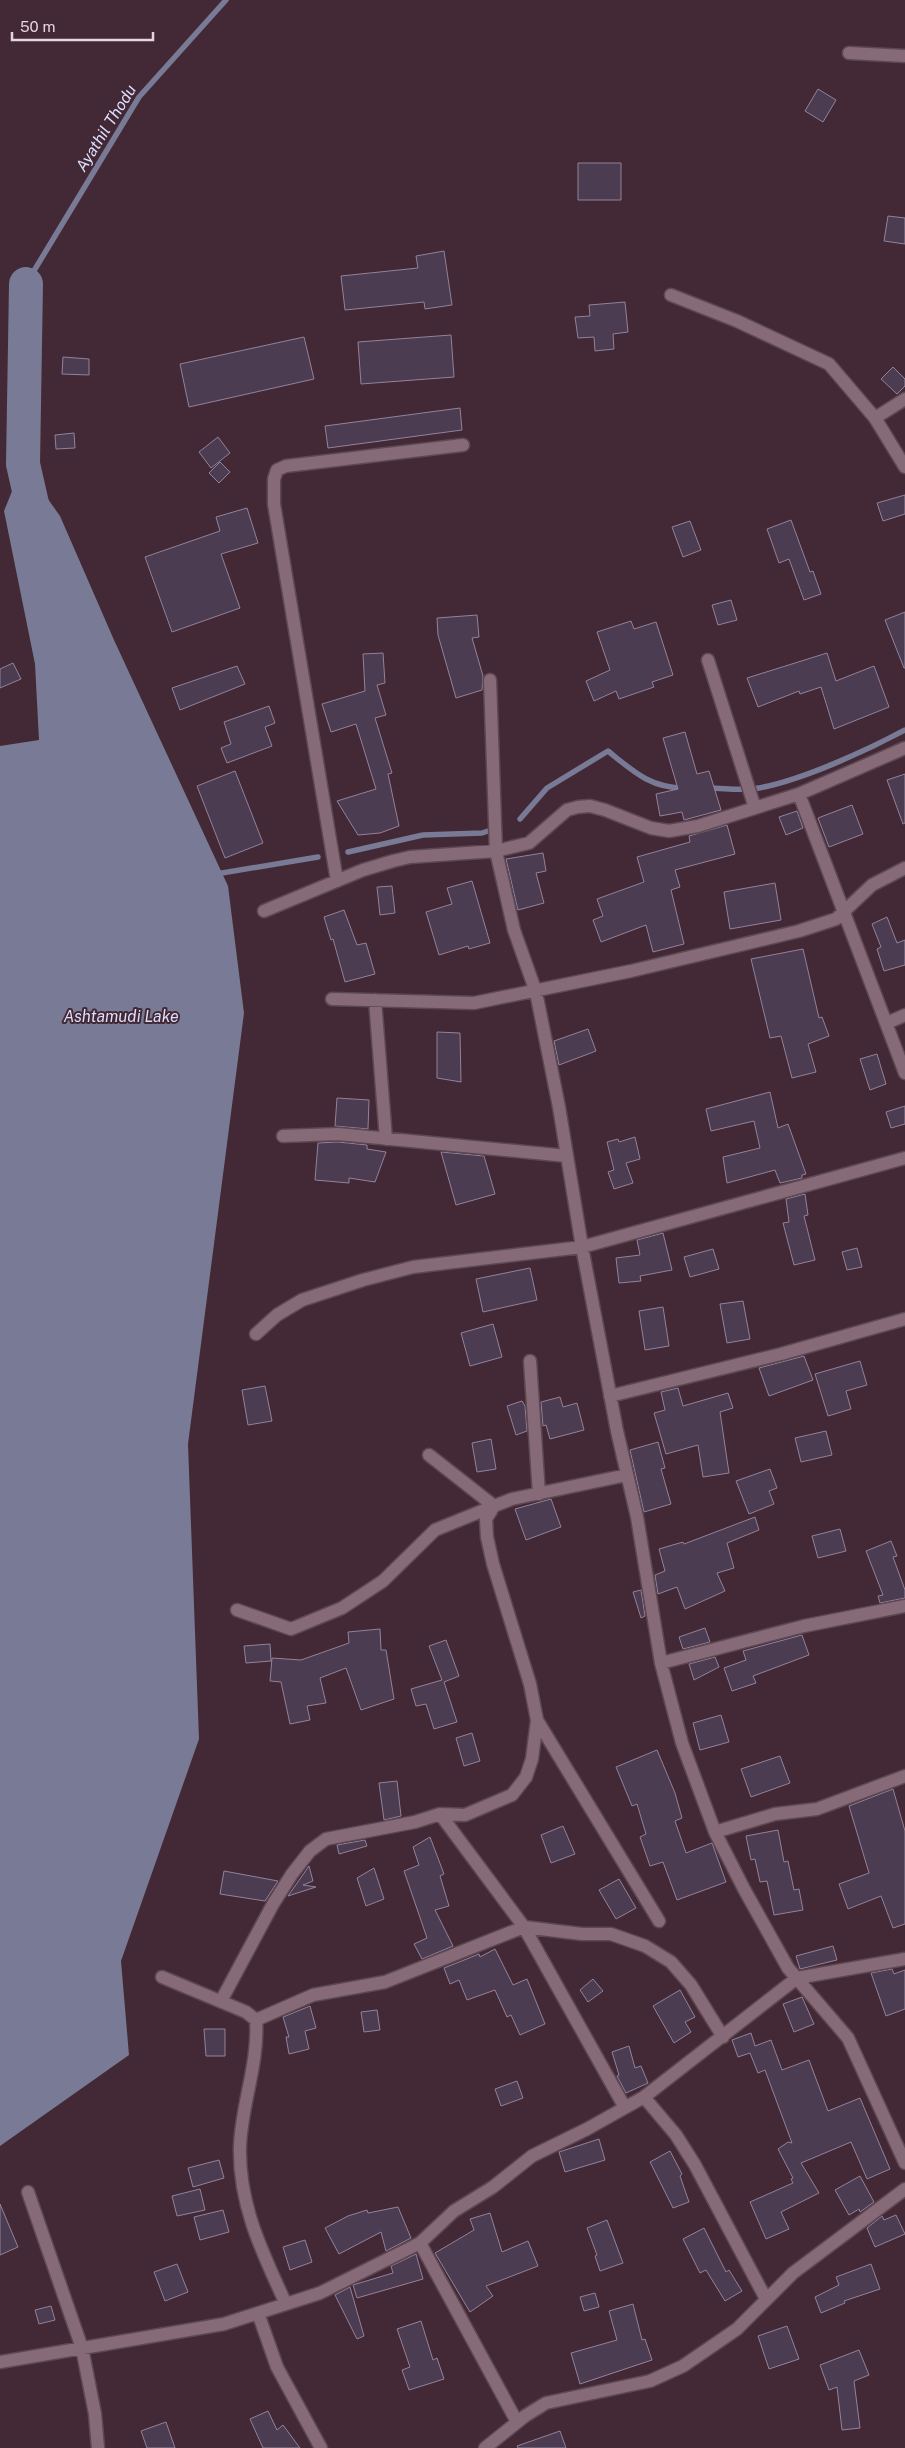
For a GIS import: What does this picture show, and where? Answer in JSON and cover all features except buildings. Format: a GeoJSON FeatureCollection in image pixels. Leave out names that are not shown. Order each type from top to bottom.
{"type":"FeatureCollection","features":[{"type":"Feature","properties":{"kind":"street"},"geometry":{"type":"LineString","coordinates":[[849,53],[905,56]]}},
{"type":"Feature","properties":{"kind":"street"},"geometry":{"type":"LineString","coordinates":[[671,295],[737,321],[829,364],[875,418],[905,467]]}},
{"type":"Feature","properties":{"kind":"street"},"geometry":{"type":"LineString","coordinates":[[875,418],[905,399]]}},
{"type":"Feature","properties":{"kind":"street"},"geometry":{"type":"LineString","coordinates":[[337,881],[274,504],[274,479],[277,470],[286,466],[463,446]]}},
{"type":"Feature","properties":{"kind":"street"},"geometry":{"type":"LineString","coordinates":[[708,660],[756,808]]}},
{"type":"Feature","properties":{"kind":"street"},"geometry":{"type":"LineString","coordinates":[[490,680],[496,851],[514,930],[536,992],[610,1396],[637,1516],[661,1664],[682,1743],[715,1832],[788,1968],[848,2038],[905,2164]]}},
{"type":"Feature","properties":{"kind":"street"},"geometry":{"type":"LineString","coordinates":[[264,911],[363,870],[410,857],[496,851],[528,843],[567,810],[578,807],[590,806],[651,828],[669,831],[698,826],[799,794],[905,748]]}},
{"type":"Feature","properties":{"kind":"street"},"geometry":{"type":"LineString","coordinates":[[799,794],[905,1074]]}},
{"type":"Feature","properties":{"kind":"street"},"geometry":{"type":"LineString","coordinates":[[332,998],[474,1003],[536,992],[799,931],[836,919],[844,909],[872,885],[905,868]]}},
{"type":"Feature","properties":{"kind":"street"},"geometry":{"type":"LineString","coordinates":[[374,1000],[386,1138]]}},
{"type":"Feature","properties":{"kind":"street"},"geometry":{"type":"LineString","coordinates":[[887,1023],[905,1015]]}},
{"type":"Feature","properties":{"kind":"street"},"geometry":{"type":"LineString","coordinates":[[283,1136],[338,1134],[567,1156]]}},
{"type":"Feature","properties":{"kind":"street"},"geometry":{"type":"LineString","coordinates":[[256,1334],[277,1315],[302,1300],[363,1280],[413,1267],[582,1247],[905,1158]]}},
{"type":"Feature","properties":{"kind":"street"},"geometry":{"type":"LineString","coordinates":[[610,1396],[780,1354],[905,1319]]}},
{"type":"Feature","properties":{"kind":"street"},"geometry":{"type":"LineString","coordinates":[[530,1361],[539,1494]]}},
{"type":"Feature","properties":{"kind":"street"},"geometry":{"type":"LineString","coordinates":[[429,1455],[494,1506]]}},
{"type":"Feature","properties":{"kind":"street"},"geometry":{"type":"LineString","coordinates":[[237,1610],[291,1629],[342,1608],[383,1581],[435,1530],[494,1506],[627,1475]]}},
{"type":"Feature","properties":{"kind":"street"},"geometry":{"type":"LineString","coordinates":[[220,2001],[273,1904],[310,1851],[326,1839],[440,1814],[465,1815],[512,1796],[526,1777],[532,1759],[537,1720],[530,1684],[508,1618],[487,1537],[486,1518],[494,1506]]}},
{"type":"Feature","properties":{"kind":"street"},"geometry":{"type":"LineString","coordinates":[[661,1664],[804,1626],[905,1606]]}},
{"type":"Feature","properties":{"kind":"street"},"geometry":{"type":"LineString","coordinates":[[537,1720],[659,1921]]}},
{"type":"Feature","properties":{"kind":"street"},"geometry":{"type":"LineString","coordinates":[[715,1832],[775,1814],[817,1809],[905,1776]]}},
{"type":"Feature","properties":{"kind":"street"},"geometry":{"type":"LineString","coordinates":[[440,1814],[524,1928],[624,2106]]}},
{"type":"Feature","properties":{"kind":"street"},"geometry":{"type":"LineString","coordinates":[[256,2020],[313,1995],[385,1982],[524,1928],[582,1934],[611,1934],[644,1946],[671,1962],[691,1985],[723,2037]]}},
{"type":"Feature","properties":{"kind":"street"},"geometry":{"type":"LineString","coordinates":[[0,2362],[224,2324],[320,2293],[420,2243],[454,2211],[493,2187],[532,2156],[587,2129],[624,2106],[644,2097],[797,1978],[905,1959]]}},
{"type":"Feature","properties":{"kind":"street"},"geometry":{"type":"LineString","coordinates":[[162,1977],[246,2012],[256,2020],[257,2037],[240,2144],[241,2179],[245,2203],[257,2240],[286,2304]]}},
{"type":"Feature","properties":{"kind":"street"},"geometry":{"type":"LineString","coordinates":[[644,2097],[676,2135],[695,2166],[766,2300]]}},
{"type":"Feature","properties":{"kind":"street"},"geometry":{"type":"LineString","coordinates":[[485,2448],[517,2422],[546,2403],[650,2381],[683,2366],[737,2329],[793,2273],[905,2189]]}},
{"type":"Feature","properties":{"kind":"street"},"geometry":{"type":"LineString","coordinates":[[28,2192],[82,2348],[95,2414],[98,2448]]}},
{"type":"Feature","properties":{"kind":"street"},"geometry":{"type":"LineString","coordinates":[[420,2243],[517,2422]]}},
{"type":"Feature","properties":{"kind":"street"},"geometry":{"type":"LineString","coordinates":[[258,2313],[277,2366],[321,2448]]}},
{"type":"Feature","properties":{"kind":"water","name":"Ashtamudi Lake"},"geometry":{"type":"Polygon","coordinates":[[[23,464],[60,516],[114,640],[228,886],[244,1013],[188,1444],[199,1739],[121,1961],[129,2055],[0,2146],[0,746],[39,740],[35,664],[4,511],[23,464]]]}},
{"type":"Feature","properties":{"kind":"waterway","name":"Ayathil Thodu"},"geometry":{"type":"LineString","coordinates":[[26,284],[139,97],[226,0]]}},
{"type":"Feature","properties":{"kind":"waterway"},"geometry":{"type":"LineString","coordinates":[[26,284],[23,464],[33,508]]}},
{"type":"Feature","properties":{"kind":"waterway"},"geometry":{"type":"LineString","coordinates":[[709,788],[759,788],[794,779],[834,764],[905,730]]}},
{"type":"Feature","properties":{"kind":"waterway"},"geometry":{"type":"LineString","coordinates":[[520,819],[547,788],[608,751],[652,782],[684,788]]}},
{"type":"Feature","properties":{"kind":"waterway"},"geometry":{"type":"LineString","coordinates":[[348,852],[423,835],[482,833],[494,829]]}},
{"type":"Feature","properties":{"kind":"waterway"},"geometry":{"type":"LineString","coordinates":[[216,874],[318,857]]}}]}
